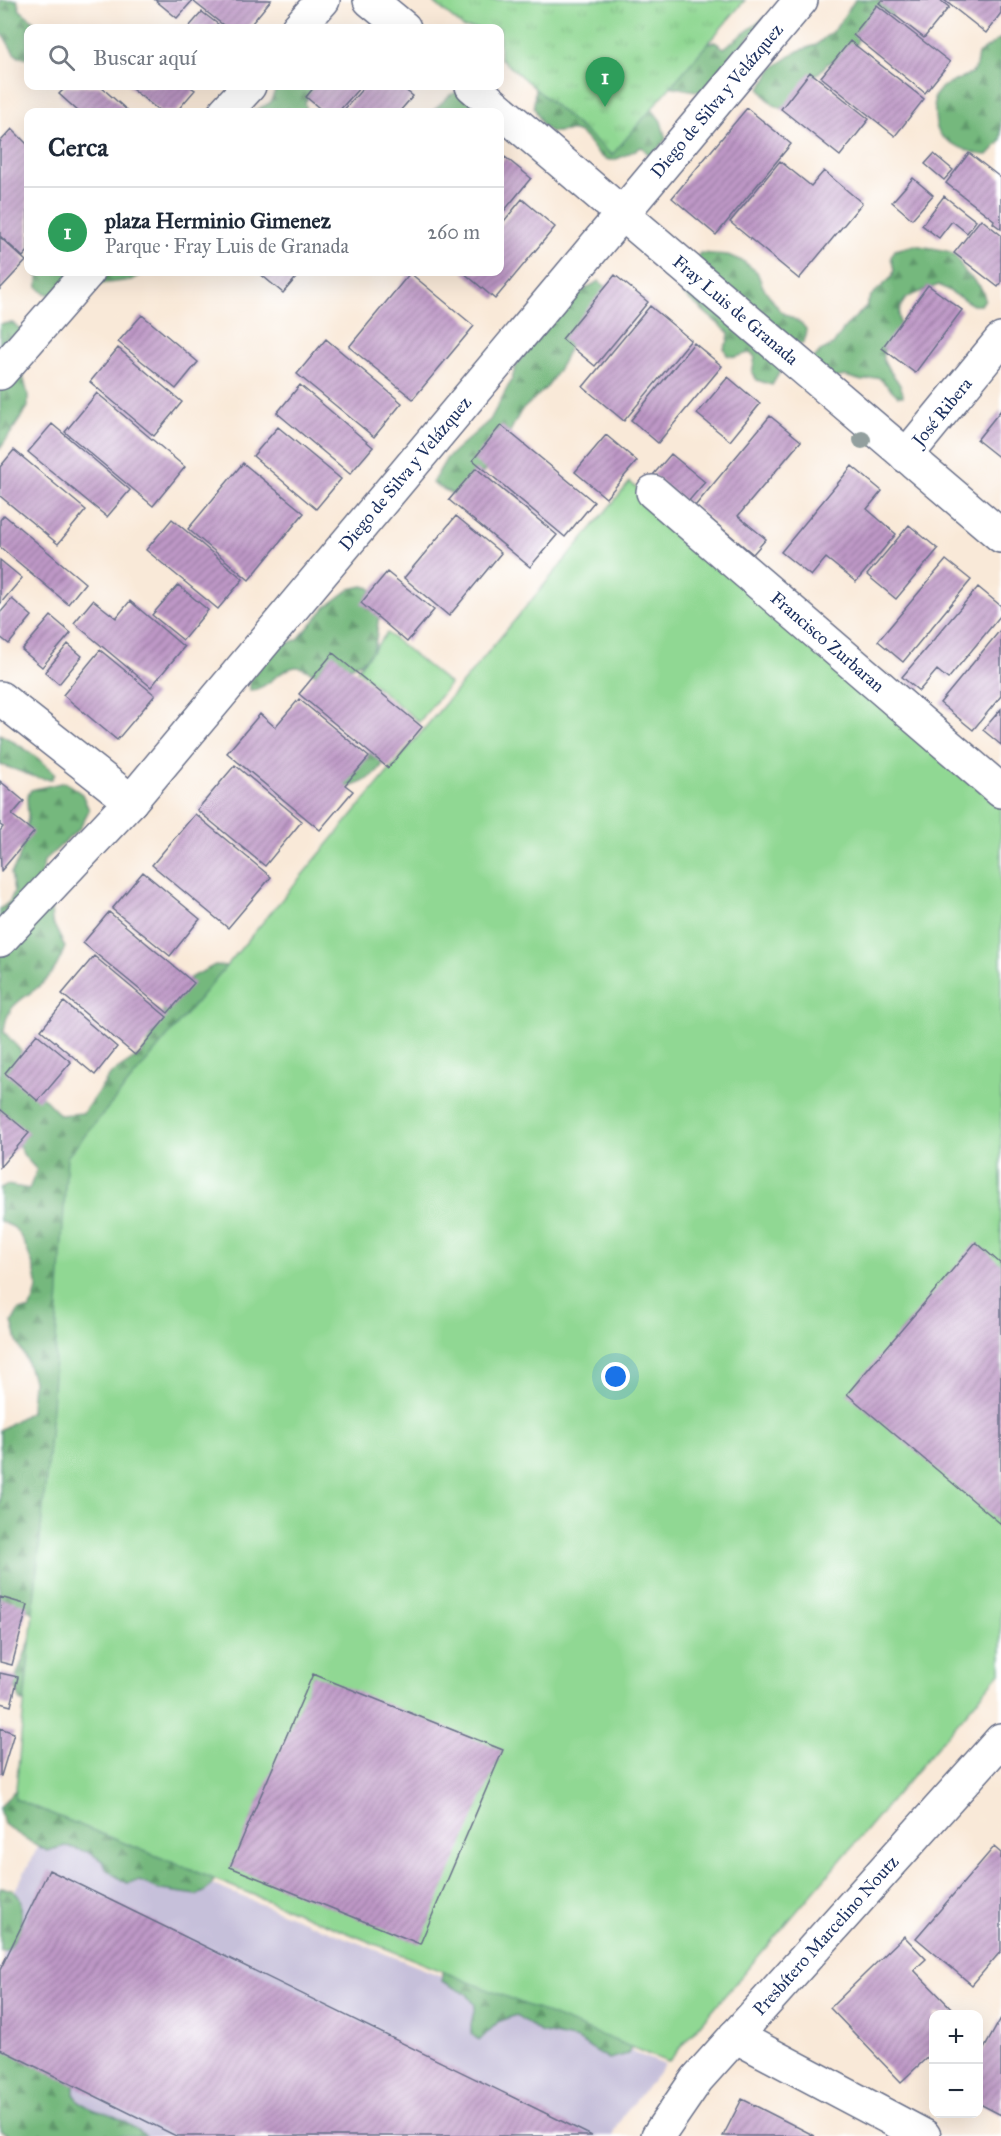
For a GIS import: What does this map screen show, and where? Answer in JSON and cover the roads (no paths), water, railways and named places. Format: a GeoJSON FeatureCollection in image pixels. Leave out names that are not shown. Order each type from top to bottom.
{"type":"FeatureCollection","features":[{"type":"Feature","properties":{"kind":"street"},"geometry":{"type":"LineString","coordinates":[[301,24],[322,0]]}},
{"type":"Feature","properties":{"kind":"street"},"geometry":{"type":"LineString","coordinates":[[370,0],[399,24]]}},
{"type":"Feature","properties":{"kind":"street","name":"Diego de Silva y Velázquez"},"geometry":{"type":"LineString","coordinates":[[0,940],[131,801],[801,0]]}},
{"type":"Feature","properties":{"kind":"street"},"geometry":{"type":"LineString","coordinates":[[229,108],[245,90]]}},
{"type":"Feature","properties":{"kind":"street","name":"Fray Luis de Granada"},"geometry":{"type":"LineString","coordinates":[[477,90],[498,108]]}},
{"type":"Feature","properties":{"kind":"street","name":"Fray Luis de Granada"},"geometry":{"type":"LineString","coordinates":[[504,113],[1001,537]]}},
{"type":"Feature","properties":{"kind":"street"},"geometry":{"type":"LineString","coordinates":[[0,373],[85,276]]}},
{"type":"Feature","properties":{"kind":"street","name":"José Ribera"},"geometry":{"type":"LineString","coordinates":[[906,456],[1001,340]]}},
{"type":"Feature","properties":{"kind":"street","name":"Francisco Zurbaran"},"geometry":{"type":"LineString","coordinates":[[653,492],[1001,791]]}},
{"type":"Feature","properties":{"kind":"street"},"geometry":{"type":"LineString","coordinates":[[0,698],[131,801]]}},
{"type":"Feature","properties":{"kind":"street","name":"Presbítero Marcelino Noutz"},"geometry":{"type":"LineString","coordinates":[[658,2136],[697,2079],[1001,1740]]}},
{"type":"Feature","properties":{"kind":"street"},"geometry":{"type":"LineString","coordinates":[[735,2036],[924,2136]]}},
{"type":"Feature","properties":{"kind":"place","name":"plaza Herminio Gimenez"},"geometry":{"type":"Point","coordinates":[605,107]}}]}
